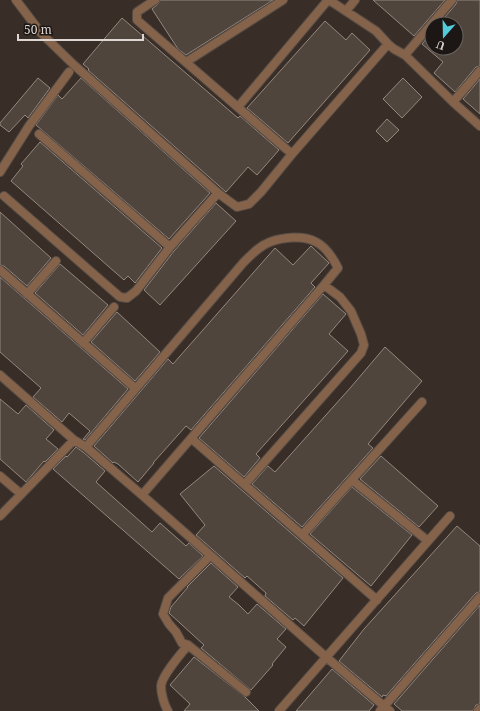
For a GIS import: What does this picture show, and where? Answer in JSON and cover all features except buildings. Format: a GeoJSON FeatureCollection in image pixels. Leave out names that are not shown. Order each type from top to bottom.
{"type":"FeatureCollection","features":[{"type":"Feature","properties":{"kind":"street"},"geometry":{"type":"LineString","coordinates":[[16,0],[41,33],[74,65],[218,193],[237,207],[249,204],[388,44]]}},
{"type":"Feature","properties":{"kind":"street"},"geometry":{"type":"LineString","coordinates":[[155,0],[137,12],[137,20],[292,154]]}},
{"type":"Feature","properties":{"kind":"street"},"geometry":{"type":"LineString","coordinates":[[186,62],[283,0]]}},
{"type":"Feature","properties":{"kind":"street"},"geometry":{"type":"LineString","coordinates":[[238,106],[328,0],[376,31],[394,49],[405,55],[480,126]]}},
{"type":"Feature","properties":{"kind":"street"},"geometry":{"type":"LineString","coordinates":[[346,11],[355,0]]}},
{"type":"Feature","properties":{"kind":"street"},"geometry":{"type":"LineString","coordinates":[[405,55],[452,0]]}},
{"type":"Feature","properties":{"kind":"street"},"geometry":{"type":"LineString","coordinates":[[453,102],[480,71]]}},
{"type":"Feature","properties":{"kind":"street"},"geometry":{"type":"LineString","coordinates":[[0,172],[29,126],[69,72]]}},
{"type":"Feature","properties":{"kind":"street"},"geometry":{"type":"LineString","coordinates":[[39,134],[170,247]]}},
{"type":"Feature","properties":{"kind":"street"},"geometry":{"type":"LineString","coordinates":[[4,196],[120,297],[127,298],[136,291],[170,247],[218,193]]}},
{"type":"Feature","properties":{"kind":"street"},"geometry":{"type":"LineString","coordinates":[[86,447],[243,263],[260,248],[270,242],[291,238],[303,238],[316,242],[327,250],[338,268],[192,439],[142,495]]}},
{"type":"Feature","properties":{"kind":"street"},"geometry":{"type":"LineString","coordinates":[[27,294],[56,261]]}},
{"type":"Feature","properties":{"kind":"street"},"geometry":{"type":"LineString","coordinates":[[0,270],[136,388]]}},
{"type":"Feature","properties":{"kind":"street"},"geometry":{"type":"LineString","coordinates":[[246,484],[361,353],[364,345],[351,311],[340,297],[324,285]]}},
{"type":"Feature","properties":{"kind":"street"},"geometry":{"type":"LineString","coordinates":[[83,343],[114,307]]}},
{"type":"Feature","properties":{"kind":"street"},"geometry":{"type":"LineString","coordinates":[[0,375],[74,440],[86,447],[142,495],[385,709],[480,596]]}},
{"type":"Feature","properties":{"kind":"street"},"geometry":{"type":"LineString","coordinates":[[303,534],[422,402]]}},
{"type":"Feature","properties":{"kind":"street"},"geometry":{"type":"LineString","coordinates":[[192,439],[246,484],[377,600]]}},
{"type":"Feature","properties":{"kind":"street"},"geometry":{"type":"LineString","coordinates":[[0,516],[74,440]]}},
{"type":"Feature","properties":{"kind":"street"},"geometry":{"type":"LineString","coordinates":[[0,476],[21,494]]}},
{"type":"Feature","properties":{"kind":"street"},"geometry":{"type":"LineString","coordinates":[[352,480],[428,541]]}},
{"type":"Feature","properties":{"kind":"street"},"geometry":{"type":"LineString","coordinates":[[279,711],[450,516]]}},
{"type":"Feature","properties":{"kind":"street"},"geometry":{"type":"LineString","coordinates":[[210,556],[168,598],[163,614],[182,643],[188,645],[246,692]]}},
{"type":"Feature","properties":{"kind":"street"},"geometry":{"type":"LineString","coordinates":[[168,711],[165,706],[161,686],[168,670],[188,645]]}}]}
